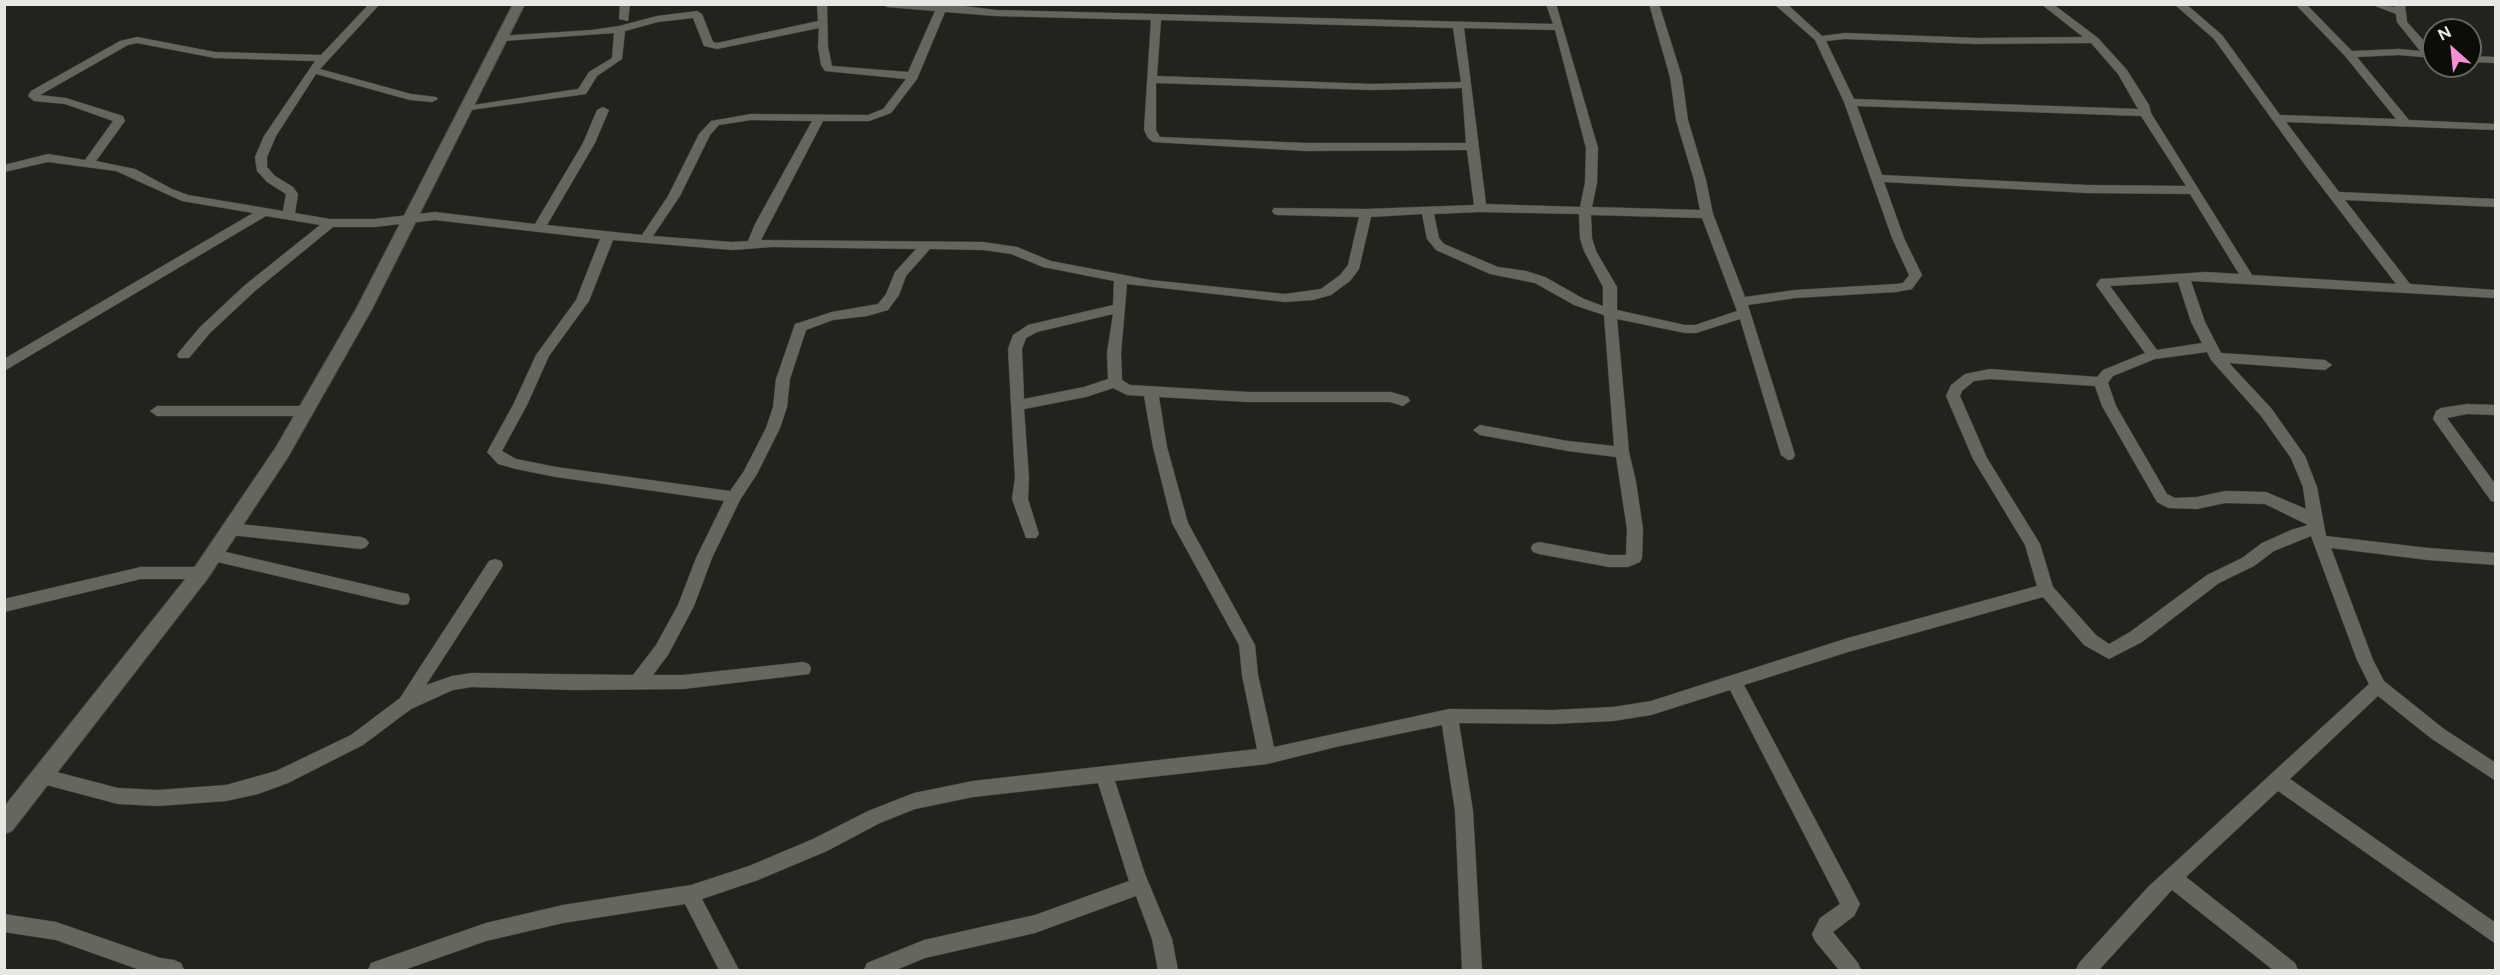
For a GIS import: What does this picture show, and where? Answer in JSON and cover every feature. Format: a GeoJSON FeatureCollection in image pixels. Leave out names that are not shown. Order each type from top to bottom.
{"type":"FeatureCollection","features":[{"type":"Feature","properties":{"kind":"main road"},"geometry":{"type":"LineString","coordinates":[[4,824],[201,573],[282,452],[364,309],[519,4]]}},
{"type":"Feature","properties":{"kind":"street"},"geometry":{"type":"LineString","coordinates":[[288,216],[292,195],[289,190],[271,179],[261,168],[261,157],[270,136],[313,70],[375,4]]}},
{"type":"Feature","properties":{"kind":"street"},"geometry":{"type":"LineString","coordinates":[[467,109],[582,93],[593,74],[617,59],[625,4]]}},
{"type":"Feature","properties":{"kind":"street"},"geometry":{"type":"LineString","coordinates":[[822,4],[825,24],[823,47],[826,65],[829,69],[912,76]]}},
{"type":"Feature","properties":{"kind":"street"},"geometry":{"type":"LineString","coordinates":[[887,4],[996,13],[1077,10],[1156,18],[1559,27]]}},
{"type":"Feature","properties":{"kind":"street"},"geometry":{"type":"LineString","coordinates":[[1539,548],[1609,561],[1628,561],[1634,558],[1635,530],[1629,482],[1622,452],[1610,313],[1610,287],[1586,238],[1585,211],[1591,183],[1592,148],[1551,4]]}},
{"type":"Feature","properties":{"kind":"street"},"geometry":{"type":"LineString","coordinates":[[1654,4],[1676,77],[1683,120],[1707,214],[1742,308],[1788,455]]}},
{"type":"Feature","properties":{"kind":"street"},"geometry":{"type":"LineString","coordinates":[[1427,210],[1433,239],[1440,247],[1495,271],[1526,275],[1540,280],[1579,302],[1610,313],[1685,329],[1696,329],[1742,308],[1795,294],[1863,289],[1882,290],[1907,286],[1913,282],[1916,275],[1898,238],[1850,102],[1820,39],[1779,4]]}},
{"type":"Feature","properties":{"kind":"street"},"geometry":{"type":"LineString","coordinates":[[2046,4],[2094,40],[2123,72],[2143,105],[2145,113],[2249,280]]}},
{"type":"Feature","properties":{"kind":"street"},"geometry":{"type":"LineString","coordinates":[[2179,4],[2218,37],[2407,289]]}},
{"type":"Feature","properties":{"kind":"street"},"geometry":{"type":"LineString","coordinates":[[2300,4],[2349,54],[2404,123]]}},
{"type":"Feature","properties":{"kind":"street"},"geometry":{"type":"LineString","coordinates":[[2375,4],[2400,8],[2402,22],[2422,45]]}},
{"type":"Feature","properties":{"kind":"street"},"geometry":{"type":"LineString","coordinates":[[645,239],[674,196],[705,134],[715,123],[751,117],[869,118],[881,115],[912,76],[942,7]]}},
{"type":"Feature","properties":{"kind":"street"},"geometry":{"type":"LineString","coordinates":[[503,38],[592,33],[622,24],[697,14],[708,44],[717,46],[790,32],[803,26],[825,24]]}},
{"type":"Feature","properties":{"kind":"street"},"geometry":{"type":"LineString","coordinates":[[1156,18],[1150,79],[1150,130],[1152,136],[1157,140],[1306,147],[1472,147]]}},
{"type":"Feature","properties":{"kind":"street"},"geometry":{"type":"LineString","coordinates":[[1458,24],[1480,208]]}},
{"type":"Feature","properties":{"kind":"street"},"geometry":{"type":"LineString","coordinates":[[2393,52],[2408,30]]}},
{"type":"Feature","properties":{"kind":"street"},"geometry":{"type":"LineString","coordinates":[[1820,39],[1845,36],[1977,41],[2094,40]]}},
{"type":"Feature","properties":{"kind":"street"},"geometry":{"type":"LineString","coordinates":[[87,165],[119,118],[66,101],[38,99],[34,96],[35,93],[124,44],[137,40],[215,55],[323,58]]}},
{"type":"Feature","properties":{"kind":"street"},"geometry":{"type":"LineString","coordinates":[[2349,54],[2393,52],[2422,54]]}},
{"type":"Feature","properties":{"kind":"street"},"geometry":{"type":"LineString","coordinates":[[313,70],[410,97],[432,99]]}},
{"type":"Feature","properties":{"kind":"street"},"geometry":{"type":"LineString","coordinates":[[1150,79],[1372,87],[1467,85]]}},
{"type":"Feature","properties":{"kind":"street"},"geometry":{"type":"LineString","coordinates":[[1850,102],[2145,113]]}},
{"type":"Feature","properties":{"kind":"street"},"geometry":{"type":"LineString","coordinates":[[539,228],[589,143],[603,110]]}},
{"type":"Feature","properties":{"kind":"street"},"geometry":{"type":"LineString","coordinates":[[753,244],[761,224],[819,118]]}},
{"type":"Feature","properties":{"kind":"street"},"geometry":{"type":"LineString","coordinates":[[2278,118],[2496,127]]}},
{"type":"Feature","properties":{"kind":"street"},"geometry":{"type":"LineString","coordinates":[[4,169],[48,158],[131,172],[168,192],[186,198],[330,223],[409,220],[435,216],[608,236],[732,246],[753,244],[983,246],[1012,250],[1048,264],[1150,284],[1285,298],[1313,296],[1326,292],[1345,278],[1354,266],[1366,213]]}},
{"type":"Feature","properties":{"kind":"street"},"geometry":{"type":"LineString","coordinates":[[1877,178],[2087,189],[2195,190]]}},
{"type":"Feature","properties":{"kind":"street"},"geometry":{"type":"LineString","coordinates":[[2336,196],[2496,203]]}},
{"type":"Feature","properties":{"kind":"street"},"geometry":{"type":"LineString","coordinates":[[1278,211],[1366,213],[1480,208],[1707,214]]}},
{"type":"Feature","properties":{"kind":"street"},"geometry":{"type":"LineString","coordinates":[[4,366],[262,213]]}},
{"type":"Feature","properties":{"kind":"street"},"geometry":{"type":"LineString","coordinates":[[184,355],[205,330],[250,288],[330,223]]}},
{"type":"Feature","properties":{"kind":"street"},"geometry":{"type":"LineString","coordinates":[[608,236],[582,301],[543,355],[520,405],[494,452],[503,460],[556,472],[734,497]]}},
{"type":"Feature","properties":{"kind":"street"},"geometry":{"type":"LineString","coordinates":[[638,682],[662,650],[686,606],[704,558],[734,497],[760,456],[773,428],[780,407],[783,380],[800,327],[832,316],[867,312],[883,307],[892,295],[900,275],[927,245]]}},
{"type":"Feature","properties":{"kind":"street"},"geometry":{"type":"LineString","coordinates":[[2183,276],[2198,322],[2213,352],[2266,412],[2298,456],[2310,488],[2318,531],[2366,660],[2378,686],[2438,734],[2496,773]]}},
{"type":"Feature","properties":{"kind":"street"},"geometry":{"type":"LineString","coordinates":[[2152,355],[2103,285],[2109,281],[2183,276],[2496,294]]}},
{"type":"Feature","properties":{"kind":"street"},"geometry":{"type":"LineString","coordinates":[[1115,382],[1114,353],[1120,308],[1121,277]]}},
{"type":"Feature","properties":{"kind":"street"},"geometry":{"type":"LineString","coordinates":[[1031,534],[1020,500],[1022,478],[1015,349],[1020,335],[1033,328],[1120,308]]}},
{"type":"Feature","properties":{"kind":"street"},"geometry":{"type":"LineString","coordinates":[[2101,382],[2108,373],[2152,355],[2213,352],[2325,365]]}},
{"type":"Feature","properties":{"kind":"street"},"geometry":{"type":"LineString","coordinates":[[2101,382],[1990,374],[1970,377],[1956,388],[1953,396],[1980,459],[2032,544],[2046,590],[2090,640],[2109,652],[2136,637],[2213,579],[2296,534],[2318,531],[2428,554],[2496,559]]}},
{"type":"Feature","properties":{"kind":"street"},"geometry":{"type":"LineString","coordinates":[[1115,382],[1127,390],[1151,393],[1295,399],[1380,397],[1403,401]]}},
{"type":"Feature","properties":{"kind":"street"},"geometry":{"type":"LineString","coordinates":[[1017,405],[1086,392],[1115,382]]}},
{"type":"Feature","properties":{"kind":"street"},"geometry":{"type":"LineString","coordinates":[[2101,382],[2109,406],[2162,498],[2179,506],[2224,496],[2266,498],[2283,504],[2318,531]]}},
{"type":"Feature","properties":{"kind":"street"},"geometry":{"type":"LineString","coordinates":[[1151,393],[1160,447],[1180,523],[1247,645],[1250,675],[1267,756]]}},
{"type":"Feature","properties":{"kind":"street"},"geometry":{"type":"LineString","coordinates":[[2496,410],[2467,409],[2446,412],[2441,415],[2440,419],[2496,497]]}},
{"type":"Feature","properties":{"kind":"street"},"geometry":{"type":"LineString","coordinates":[[157,411],[305,411]]}},
{"type":"Feature","properties":{"kind":"street"},"geometry":{"type":"LineString","coordinates":[[1480,430],[1568,446],[1622,452]]}},
{"type":"Feature","properties":{"kind":"street"},"geometry":{"type":"LineString","coordinates":[[230,529],[361,543]]}},
{"type":"Feature","properties":{"kind":"street"},"geometry":{"type":"LineString","coordinates":[[213,555],[402,599]]}},
{"type":"Feature","properties":{"kind":"street"},"geometry":{"type":"LineString","coordinates":[[405,704],[495,565]]}},
{"type":"Feature","properties":{"kind":"street"},"geometry":{"type":"LineString","coordinates":[[4,606],[141,573],[201,573]]}},
{"type":"Feature","properties":{"kind":"street"},"geometry":{"type":"LineString","coordinates":[[378,970],[486,932],[562,914],[692,894],[751,874],[914,801],[973,789],[1267,756],[1340,738],[1449,716],[1553,717],[1613,714],[1651,708],[1733,680],[1993,603],[2046,590]]}},
{"type":"Feature","properties":{"kind":"street"},"geometry":{"type":"LineString","coordinates":[[41,776],[118,796],[158,798],[226,793],[258,786],[324,757],[357,740],[405,704],[444,686],[472,680],[574,683],[683,682],[802,669]]}},
{"type":"Feature","properties":{"kind":"street"},"geometry":{"type":"LineString","coordinates":[[1733,680],[1850,904],[1847,910],[1827,924],[1822,934],[1851,970]]}},
{"type":"Feature","properties":{"kind":"street"},"geometry":{"type":"LineString","coordinates":[[2086,970],[2148,900],[2378,686]]}},
{"type":"Feature","properties":{"kind":"street"},"geometry":{"type":"LineString","coordinates":[[1449,716],[1464,811],[1472,970]]}},
{"type":"Feature","properties":{"kind":"street"},"geometry":{"type":"LineString","coordinates":[[1104,774],[1140,886],[1162,939],[1168,970]]}},
{"type":"Feature","properties":{"kind":"street"},"geometry":{"type":"LineString","coordinates":[[2278,781],[2496,934]]}},
{"type":"Feature","properties":{"kind":"street"},"geometry":{"type":"LineString","coordinates":[[2172,878],[2288,970]]}},
{"type":"Feature","properties":{"kind":"street"},"geometry":{"type":"LineString","coordinates":[[874,970],[924,949],[1035,924],[1140,886]]}},
{"type":"Feature","properties":{"kind":"street"},"geometry":{"type":"LineString","coordinates":[[692,894],[697,911],[729,970]]}},
{"type":"Feature","properties":{"kind":"street"},"geometry":{"type":"LineString","coordinates":[[4,923],[57,931],[160,968],[174,970]]}}]}
